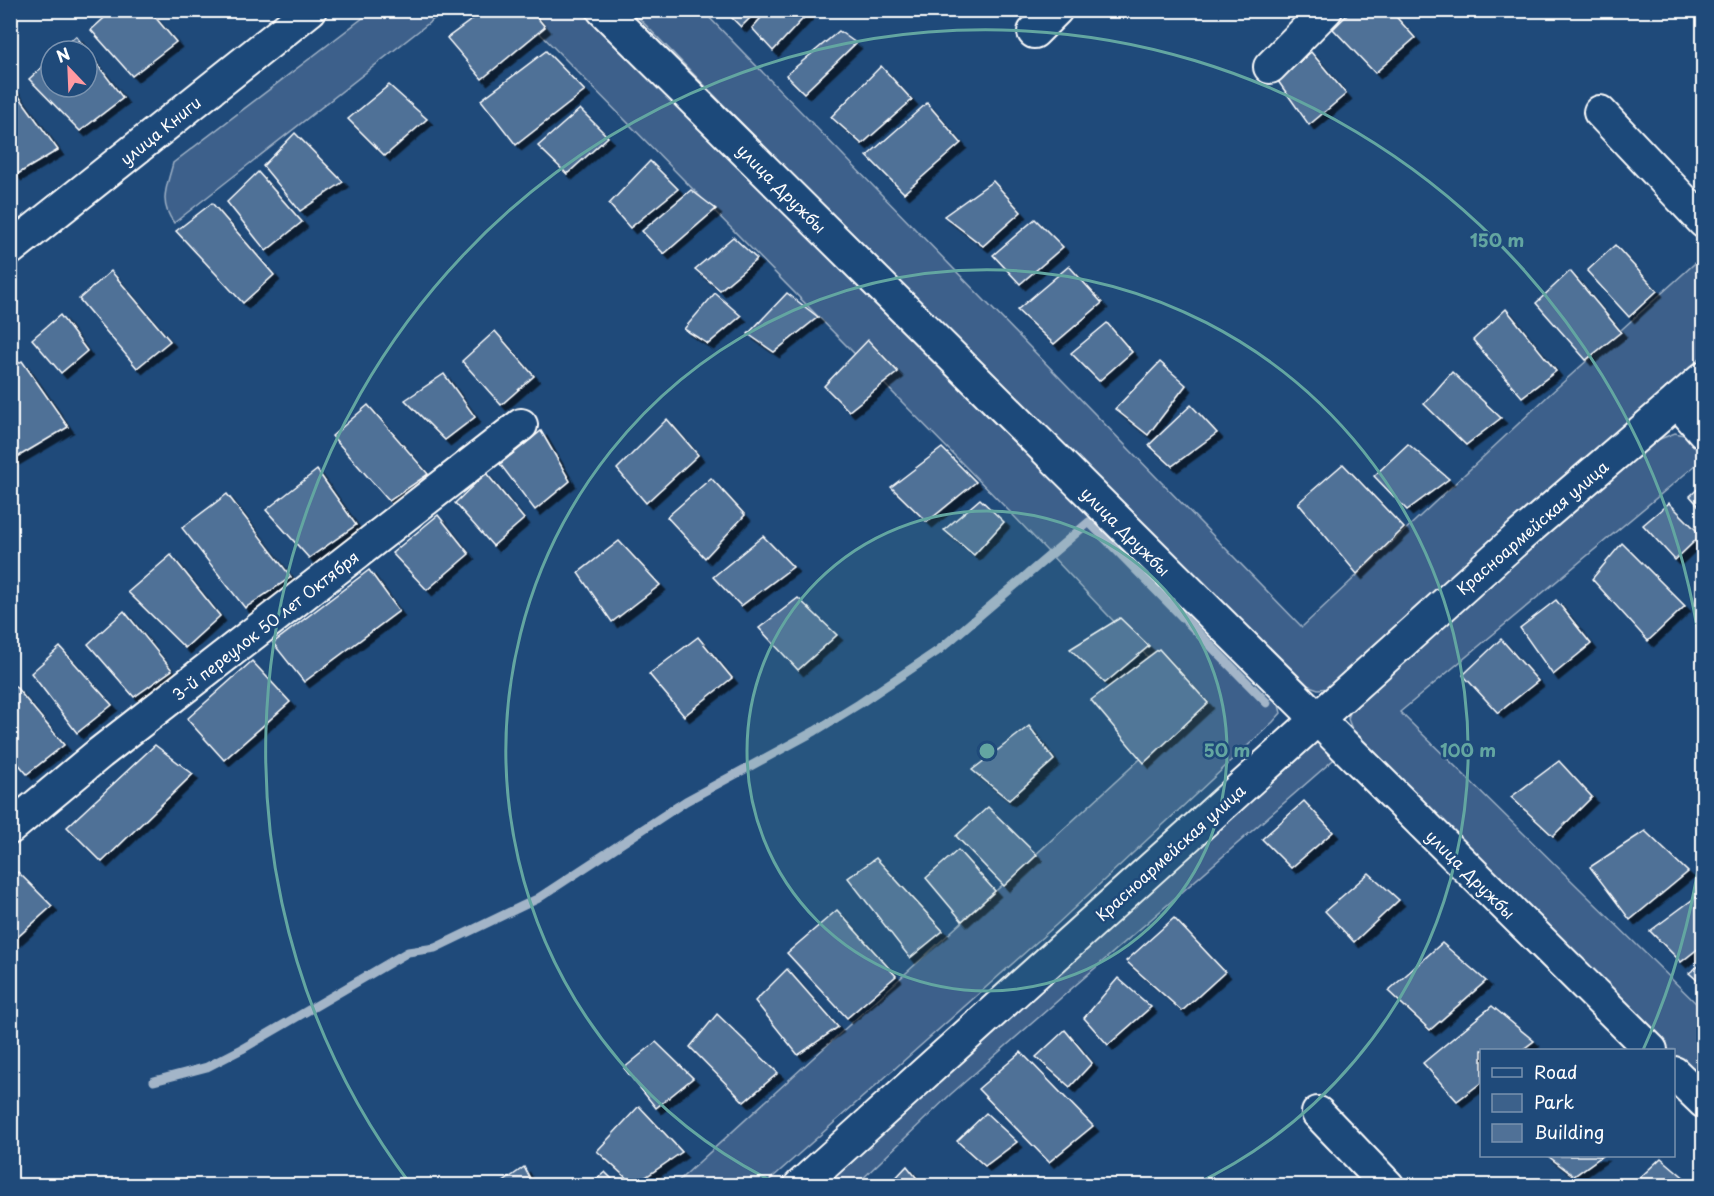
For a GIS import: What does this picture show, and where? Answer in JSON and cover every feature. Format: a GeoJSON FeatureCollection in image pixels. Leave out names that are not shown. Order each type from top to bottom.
{"type":"FeatureCollection","features":[{"type":"Feature","properties":{"kind":"street","name":"улица Книги"},"geometry":{"type":"LineString","coordinates":[[10,249],[310,10]]}},
{"type":"Feature","properties":{"kind":"street","name":"улица Дружбы"},"geometry":{"type":"LineString","coordinates":[[603,10],[1315,720],[1650,1049]]}},
{"type":"Feature","properties":{"kind":"street"},"geometry":{"type":"LineString","coordinates":[[1270,67],[1326,10]]}},
{"type":"Feature","properties":{"kind":"street"},"geometry":{"type":"LineString","coordinates":[[1600,112],[1704,222]]}},
{"type":"Feature","properties":{"kind":"street","name":"Красноармейская улица"},"geometry":{"type":"LineString","coordinates":[[800,1185],[1520,536],[1704,378]]}},
{"type":"Feature","properties":{"kind":"street"},"geometry":{"type":"LineString","coordinates":[[1677,401],[1704,432]]}},
{"type":"Feature","properties":{"kind":"street","name":"3-й переулок 50 лет Октября"},"geometry":{"type":"LineString","coordinates":[[10,828],[119,738],[521,425]]}},
{"type":"Feature","properties":{"kind":"street"},"geometry":{"type":"LineString","coordinates":[[1675,1074],[1704,1102]]}},
{"type":"Feature","properties":{"kind":"street"},"geometry":{"type":"LineString","coordinates":[[1318,1113],[1388,1185]]}},
{"type":"Feature","properties":{"kind":"green space"},"geometry":{"type":"Polygon","coordinates":[[[372,11],[444,11],[174,223],[165,201],[166,187],[173,163],[372,11]]]}},
{"type":"Feature","properties":{"kind":"green space"},"geometry":{"type":"Polygon","coordinates":[[[518,11],[590,11],[1277,697],[1281,713],[1056,925],[764,1185],[674,1185],[1196,708],[1011,513],[518,11]]]}},
{"type":"Feature","properties":{"kind":"green space"},"geometry":{"type":"Polygon","coordinates":[[[632,11],[703,11],[1302,627],[1550,394],[1703,256],[1703,355],[1482,563],[1331,688],[1318,689],[1301,683],[1010,398],[632,11]]]}},
{"type":"Feature","properties":{"kind":"green space"},"geometry":{"type":"Polygon","coordinates":[[[1675,433],[1688,436],[1703,451],[1703,459],[1400,712],[1703,1010],[1703,1089],[1675,1060],[1675,1049],[1664,1049],[1356,739],[1348,719],[1352,705],[1650,443],[1675,433]]]}},
{"type":"Feature","properties":{"kind":"green space"},"geometry":{"type":"Polygon","coordinates":[[[1312,733],[1340,754],[951,1094],[856,1185],[802,1186],[1312,733]]]}},
{"type":"Feature","properties":{"kind":"building"},"geometry":{"type":"Polygon","coordinates":[[[113,10],[149,10],[176,42],[132,76],[91,30],[113,10]]]}},
{"type":"Feature","properties":{"kind":"building"},"geometry":{"type":"Polygon","coordinates":[[[485,10],[531,10],[545,27],[482,79],[447,38],[485,10]]]}},
{"type":"Feature","properties":{"kind":"building"},"geometry":{"type":"Polygon","coordinates":[[[724,10],[758,10],[741,27],[724,10]]]}},
{"type":"Feature","properties":{"kind":"building"},"geometry":{"type":"Polygon","coordinates":[[[768,10],[811,10],[773,51],[752,28],[768,10]]]}},
{"type":"Feature","properties":{"kind":"building"},"geometry":{"type":"Polygon","coordinates":[[[1352,10],[1390,10],[1415,38],[1375,73],[1333,29],[1352,10]]]}},
{"type":"Feature","properties":{"kind":"building"},"geometry":{"type":"Polygon","coordinates":[[[839,31],[856,43],[804,93],[786,75],[839,31]]]}},
{"type":"Feature","properties":{"kind":"building"},"geometry":{"type":"Polygon","coordinates":[[[546,51],[585,91],[516,145],[481,100],[546,51]]]}},
{"type":"Feature","properties":{"kind":"building"},"geometry":{"type":"Polygon","coordinates":[[[1311,52],[1346,94],[1309,125],[1278,81],[1311,52]]]}},
{"type":"Feature","properties":{"kind":"building"},"geometry":{"type":"Polygon","coordinates":[[[881,66],[912,100],[862,144],[831,117],[881,66]]]}},
{"type":"Feature","properties":{"kind":"building"},"geometry":{"type":"Polygon","coordinates":[[[99,67],[123,98],[80,131],[49,99],[99,99],[99,67]]]}},
{"type":"Feature","properties":{"kind":"building"},"geometry":{"type":"Polygon","coordinates":[[[39,70],[39,89],[29,79],[39,70]]]}},
{"type":"Feature","properties":{"kind":"building"},"geometry":{"type":"Polygon","coordinates":[[[10,84],[58,150],[16,175],[10,168],[10,84]]]}},
{"type":"Feature","properties":{"kind":"building"},"geometry":{"type":"Polygon","coordinates":[[[389,85],[427,119],[385,156],[348,119],[389,85]]]}},
{"type":"Feature","properties":{"kind":"building"},"geometry":{"type":"Polygon","coordinates":[[[927,103],[961,143],[904,193],[867,156],[927,103]]]}},
{"type":"Feature","properties":{"kind":"building"},"geometry":{"type":"Polygon","coordinates":[[[580,109],[608,137],[567,174],[538,146],[580,109]]]}},
{"type":"Feature","properties":{"kind":"building"},"geometry":{"type":"Polygon","coordinates":[[[295,133],[343,182],[300,211],[263,166],[295,133]]]}},
{"type":"Feature","properties":{"kind":"building"},"geometry":{"type":"Polygon","coordinates":[[[650,161],[678,189],[630,228],[609,204],[650,161]]]}},
{"type":"Feature","properties":{"kind":"building"},"geometry":{"type":"Polygon","coordinates":[[[258,172],[302,222],[266,251],[227,202],[258,172]]]}},
{"type":"Feature","properties":{"kind":"building"},"geometry":{"type":"Polygon","coordinates":[[[993,181],[1021,212],[983,246],[944,216],[993,181]]]}},
{"type":"Feature","properties":{"kind":"building"},"geometry":{"type":"Polygon","coordinates":[[[691,190],[716,209],[664,254],[642,231],[691,190]]]}},
{"type":"Feature","properties":{"kind":"building"},"geometry":{"type":"Polygon","coordinates":[[[212,203],[274,275],[243,303],[176,231],[212,203]]]}},
{"type":"Feature","properties":{"kind":"building"},"geometry":{"type":"Polygon","coordinates":[[[1035,219],[1063,247],[1020,284],[993,255],[1035,219]]]}},
{"type":"Feature","properties":{"kind":"building"},"geometry":{"type":"Polygon","coordinates":[[[733,237],[757,259],[720,290],[695,269],[733,237]]]}},
{"type":"Feature","properties":{"kind":"building"},"geometry":{"type":"Polygon","coordinates":[[[1615,245],[1657,291],[1629,317],[1587,271],[1615,245]]]}},
{"type":"Feature","properties":{"kind":"building"},"geometry":{"type":"Polygon","coordinates":[[[1069,266],[1102,303],[1054,344],[1017,310],[1069,266]]]}},
{"type":"Feature","properties":{"kind":"building"},"geometry":{"type":"Polygon","coordinates":[[[111,271],[170,341],[137,368],[79,299],[111,271]]]}},
{"type":"Feature","properties":{"kind":"building"},"geometry":{"type":"Polygon","coordinates":[[[1570,271],[1621,332],[1586,360],[1536,303],[1570,271]]]}},
{"type":"Feature","properties":{"kind":"building"},"geometry":{"type":"Polygon","coordinates":[[[715,293],[741,316],[708,344],[684,329],[715,293]]]}},
{"type":"Feature","properties":{"kind":"building"},"geometry":{"type":"Polygon","coordinates":[[[787,293],[818,317],[774,352],[748,334],[787,293]]]}},
{"type":"Feature","properties":{"kind":"building"},"geometry":{"type":"Polygon","coordinates":[[[1506,309],[1556,371],[1522,397],[1473,340],[1506,309]]]}},
{"type":"Feature","properties":{"kind":"building"},"geometry":{"type":"Polygon","coordinates":[[[60,315],[87,351],[61,373],[32,339],[60,315]]]}},
{"type":"Feature","properties":{"kind":"building"},"geometry":{"type":"Polygon","coordinates":[[[1107,323],[1132,352],[1099,381],[1071,353],[1107,323]]]}},
{"type":"Feature","properties":{"kind":"building"},"geometry":{"type":"Polygon","coordinates":[[[495,331],[534,376],[501,405],[462,361],[495,331]]]}},
{"type":"Feature","properties":{"kind":"building"},"geometry":{"type":"Polygon","coordinates":[[[868,340],[898,372],[849,411],[824,386],[868,340]]]}},
{"type":"Feature","properties":{"kind":"building"},"geometry":{"type":"Polygon","coordinates":[[[22,361],[68,427],[14,459],[10,455],[10,369],[22,361]]]}},
{"type":"Feature","properties":{"kind":"building"},"geometry":{"type":"Polygon","coordinates":[[[1160,362],[1186,385],[1148,435],[1115,409],[1160,362]]]}},
{"type":"Feature","properties":{"kind":"building"},"geometry":{"type":"Polygon","coordinates":[[[1452,372],[1501,418],[1466,445],[1424,404],[1452,372]]]}},
{"type":"Feature","properties":{"kind":"building"},"geometry":{"type":"Polygon","coordinates":[[[444,374],[475,417],[445,440],[405,400],[444,374]]]}},
{"type":"Feature","properties":{"kind":"building"},"geometry":{"type":"Polygon","coordinates":[[[368,405],[428,474],[389,501],[332,436],[368,405]]]}},
{"type":"Feature","properties":{"kind":"building"},"geometry":{"type":"Polygon","coordinates":[[[1191,405],[1217,433],[1172,466],[1149,445],[1191,405]]]}},
{"type":"Feature","properties":{"kind":"building"},"geometry":{"type":"Polygon","coordinates":[[[667,419],[698,455],[646,503],[617,469],[667,419]]]}},
{"type":"Feature","properties":{"kind":"building"},"geometry":{"type":"Polygon","coordinates":[[[541,431],[570,481],[535,510],[500,464],[541,431]]]}},
{"type":"Feature","properties":{"kind":"building"},"geometry":{"type":"Polygon","coordinates":[[[1408,444],[1449,479],[1407,510],[1374,476],[1408,444]]]}},
{"type":"Feature","properties":{"kind":"building"},"geometry":{"type":"Polygon","coordinates":[[[942,448],[976,482],[927,522],[891,487],[942,448]]]}},
{"type":"Feature","properties":{"kind":"building"},"geometry":{"type":"Polygon","coordinates":[[[1343,464],[1404,528],[1357,574],[1298,503],[1343,464]]]}},
{"type":"Feature","properties":{"kind":"building"},"geometry":{"type":"Polygon","coordinates":[[[317,470],[356,525],[309,558],[266,510],[317,470]]]}},
{"type":"Feature","properties":{"kind":"building"},"geometry":{"type":"Polygon","coordinates":[[[486,473],[524,519],[493,546],[455,503],[486,473]]]}},
{"type":"Feature","properties":{"kind":"building"},"geometry":{"type":"Polygon","coordinates":[[[711,478],[745,515],[705,558],[667,517],[711,478]]]}},
{"type":"Feature","properties":{"kind":"building"},"geometry":{"type":"Polygon","coordinates":[[[1704,483],[1704,512],[1690,496],[1704,483]]]}},
{"type":"Feature","properties":{"kind":"building"},"geometry":{"type":"Polygon","coordinates":[[[227,494],[291,577],[245,608],[182,528],[227,494]]]}},
{"type":"Feature","properties":{"kind":"building"},"geometry":{"type":"Polygon","coordinates":[[[980,499],[1004,522],[974,555],[944,530],[980,499]]]}},
{"type":"Feature","properties":{"kind":"building"},"geometry":{"type":"Polygon","coordinates":[[[1669,503],[1701,535],[1675,560],[1643,525],[1669,503]]]}},
{"type":"Feature","properties":{"kind":"building"},"geometry":{"type":"Polygon","coordinates":[[[438,515],[469,554],[427,590],[392,553],[438,515]]]}},
{"type":"Feature","properties":{"kind":"building"},"geometry":{"type":"Polygon","coordinates":[[[763,536],[793,567],[741,606],[713,577],[763,536]]]}},
{"type":"Feature","properties":{"kind":"building"},"geometry":{"type":"Polygon","coordinates":[[[619,541],[660,585],[612,622],[578,573],[619,541]]]}},
{"type":"Feature","properties":{"kind":"building"},"geometry":{"type":"Polygon","coordinates":[[[1622,543],[1685,606],[1648,641],[1592,579],[1622,543]]]}},
{"type":"Feature","properties":{"kind":"building"},"geometry":{"type":"Polygon","coordinates":[[[171,555],[220,616],[185,648],[128,592],[171,555]]]}},
{"type":"Feature","properties":{"kind":"building"},"geometry":{"type":"Polygon","coordinates":[[[369,570],[399,611],[304,682],[273,643],[369,570]]]}},
{"type":"Feature","properties":{"kind":"building"},"geometry":{"type":"Polygon","coordinates":[[[798,598],[837,635],[798,670],[759,628],[798,598]]]}},
{"type":"Feature","properties":{"kind":"building"},"geometry":{"type":"Polygon","coordinates":[[[1556,600],[1591,644],[1553,675],[1520,628],[1556,600]]]}},
{"type":"Feature","properties":{"kind":"building"},"geometry":{"type":"Polygon","coordinates":[[[124,611],[172,670],[134,697],[88,644],[124,611]]]}},
{"type":"Feature","properties":{"kind":"building"},"geometry":{"type":"Polygon","coordinates":[[[1120,618],[1149,646],[1105,683],[1070,649],[1120,618]]]}},
{"type":"Feature","properties":{"kind":"building"},"geometry":{"type":"Polygon","coordinates":[[[698,637],[732,678],[684,716],[649,674],[698,637]]]}},
{"type":"Feature","properties":{"kind":"building"},"geometry":{"type":"Polygon","coordinates":[[[1501,639],[1538,681],[1498,713],[1463,675],[1501,639]]]}},
{"type":"Feature","properties":{"kind":"building"},"geometry":{"type":"Polygon","coordinates":[[[60,647],[112,705],[77,733],[31,673],[60,647]]]}},
{"type":"Feature","properties":{"kind":"building"},"geometry":{"type":"Polygon","coordinates":[[[1159,649],[1208,703],[1144,763],[1091,700],[1159,649]]]}},
{"type":"Feature","properties":{"kind":"building"},"geometry":{"type":"Polygon","coordinates":[[[252,661],[290,702],[224,760],[187,719],[252,661]]]}},
{"type":"Feature","properties":{"kind":"building"},"geometry":{"type":"Polygon","coordinates":[[[15,686],[64,745],[27,774],[10,754],[10,689],[15,686]]]}},
{"type":"Feature","properties":{"kind":"building"},"geometry":{"type":"Polygon","coordinates":[[[1029,726],[1054,760],[1009,800],[972,770],[1029,726]]]}},
{"type":"Feature","properties":{"kind":"building"},"geometry":{"type":"Polygon","coordinates":[[[155,745],[193,774],[102,862],[67,827],[155,745]]]}},
{"type":"Feature","properties":{"kind":"building"},"geometry":{"type":"Polygon","coordinates":[[[1559,761],[1592,797],[1553,836],[1511,797],[1559,761]]]}},
{"type":"Feature","properties":{"kind":"building"},"geometry":{"type":"Polygon","coordinates":[[[1304,801],[1333,832],[1291,868],[1262,839],[1304,801]]]}},
{"type":"Feature","properties":{"kind":"building"},"geometry":{"type":"Polygon","coordinates":[[[988,807],[1037,855],[1004,886],[956,836],[988,807]]]}},
{"type":"Feature","properties":{"kind":"building"},"geometry":{"type":"Polygon","coordinates":[[[1645,831],[1688,872],[1630,920],[1590,867],[1645,831]]]}},
{"type":"Feature","properties":{"kind":"building"},"geometry":{"type":"Polygon","coordinates":[[[958,850],[995,891],[962,921],[926,878],[958,850]]]}},
{"type":"Feature","properties":{"kind":"building"},"geometry":{"type":"Polygon","coordinates":[[[876,858],[943,931],[910,958],[848,878],[876,858]]]}},
{"type":"Feature","properties":{"kind":"building"},"geometry":{"type":"Polygon","coordinates":[[[18,872],[52,906],[10,944],[10,878],[18,872]]]}},
{"type":"Feature","properties":{"kind":"building"},"geometry":{"type":"Polygon","coordinates":[[[1369,873],[1399,900],[1354,942],[1325,911],[1369,873]]]}},
{"type":"Feature","properties":{"kind":"building"},"geometry":{"type":"Polygon","coordinates":[[[1696,897],[1704,905],[1704,944],[1681,962],[1650,931],[1696,897]]]}},
{"type":"Feature","properties":{"kind":"building"},"geometry":{"type":"Polygon","coordinates":[[[837,910],[896,976],[847,1018],[787,953],[837,910]]]}},
{"type":"Feature","properties":{"kind":"building"},"geometry":{"type":"Polygon","coordinates":[[[1174,918],[1225,972],[1182,1011],[1126,961],[1174,918]]]}},
{"type":"Feature","properties":{"kind":"building"},"geometry":{"type":"Polygon","coordinates":[[[1442,943],[1486,981],[1430,1030],[1388,991],[1442,943]]]}},
{"type":"Feature","properties":{"kind":"building"},"geometry":{"type":"Polygon","coordinates":[[[1704,962],[1704,986],[1689,973],[1704,962]]]}},
{"type":"Feature","properties":{"kind":"building"},"geometry":{"type":"Polygon","coordinates":[[[787,969],[838,1027],[798,1055],[755,1001],[787,969]]]}},
{"type":"Feature","properties":{"kind":"building"},"geometry":{"type":"Polygon","coordinates":[[[1118,978],[1151,1007],[1108,1045],[1084,1018],[1118,978]]]}},
{"type":"Feature","properties":{"kind":"building"},"geometry":{"type":"Polygon","coordinates":[[[1492,1006],[1534,1041],[1523,1049],[1480,1049],[1480,1084],[1457,1101],[1423,1063],[1492,1006]]]}},
{"type":"Feature","properties":{"kind":"building"},"geometry":{"type":"Polygon","coordinates":[[[717,1014],[778,1073],[744,1102],[690,1047],[717,1014]]]}},
{"type":"Feature","properties":{"kind":"building"},"geometry":{"type":"Polygon","coordinates":[[[1065,1030],[1092,1063],[1070,1087],[1036,1057],[1065,1030]]]}},
{"type":"Feature","properties":{"kind":"building"},"geometry":{"type":"Polygon","coordinates":[[[656,1042],[693,1078],[656,1108],[624,1068],[656,1042]]]}},
{"type":"Feature","properties":{"kind":"building"},"geometry":{"type":"Polygon","coordinates":[[[1021,1052],[1093,1126],[1049,1162],[978,1089],[1021,1052]]]}},
{"type":"Feature","properties":{"kind":"building"},"geometry":{"type":"Polygon","coordinates":[[[639,1106],[682,1152],[634,1185],[597,1151],[639,1106]]]}},
{"type":"Feature","properties":{"kind":"building"},"geometry":{"type":"Polygon","coordinates":[[[986,1113],[1017,1142],[985,1166],[957,1141],[986,1113]]]}},
{"type":"Feature","properties":{"kind":"building"},"geometry":{"type":"Polygon","coordinates":[[[1549,1157],[1601,1157],[1574,1176],[1549,1157]]]}},
{"type":"Feature","properties":{"kind":"building"},"geometry":{"type":"Polygon","coordinates":[[[1661,1158],[1694,1186],[1631,1186],[1661,1158]]]}},
{"type":"Feature","properties":{"kind":"building"},"geometry":{"type":"Polygon","coordinates":[[[907,1166],[923,1186],[888,1186],[907,1166]]]}},
{"type":"Feature","properties":{"kind":"building"},"geometry":{"type":"Polygon","coordinates":[[[524,1167],[534,1186],[498,1186],[524,1167]]]}},
{"type":"Feature","properties":{"kind":"building"},"geometry":{"type":"Polygon","coordinates":[[[605,1172],[619,1186],[588,1186],[605,1172]]]}},
{"type":"Feature","properties":{"kind":"waterway"},"geometry":{"type":"LineString","coordinates":[[154,1081],[207,1067],[408,952],[435,948],[537,899],[686,801],[815,731],[939,650],[1089,522],[1267,703]]}}]}
